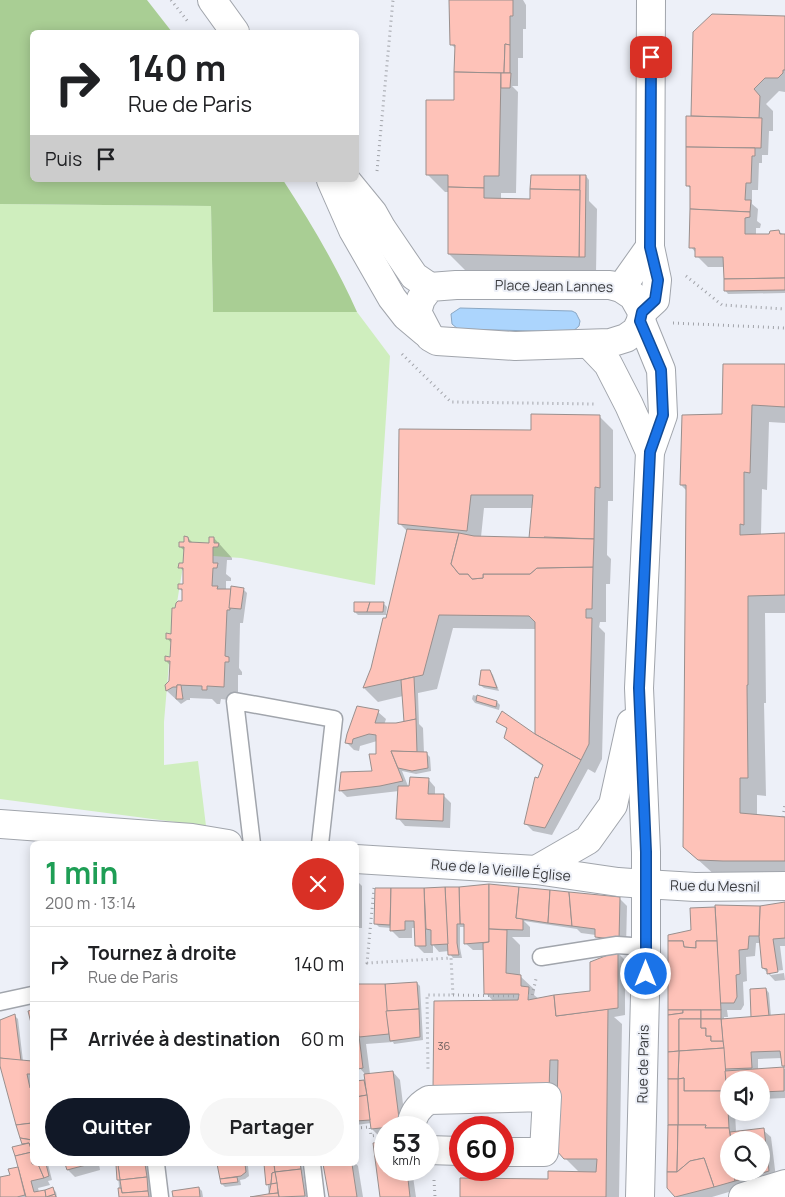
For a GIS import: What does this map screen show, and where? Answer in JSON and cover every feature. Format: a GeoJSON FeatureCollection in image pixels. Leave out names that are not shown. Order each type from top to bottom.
{"type":"FeatureCollection","features":[{"type":"Feature","properties":{"kind":"main road"},"geometry":{"type":"LineString","coordinates":[[212,0],[234,30]]}},
{"type":"Feature","properties":{"kind":"main road"},"geometry":{"type":"LineString","coordinates":[[332,182],[353,230],[392,298],[406,316],[437,341],[444,343],[515,346],[590,345],[610,343],[626,338],[636,330],[641,317],[655,300],[658,280],[650,247],[651,0]]}},
{"type":"Feature","properties":{"kind":"main road"},"geometry":{"type":"LineString","coordinates":[[348,182],[373,213],[414,276],[430,287],[422,299],[417,312],[430,337]]}},
{"type":"Feature","properties":{"kind":"main road"},"geometry":{"type":"LineString","coordinates":[[621,288],[650,247]]}},
{"type":"Feature","properties":{"kind":"main road","name":"Place Jean Lannes"},"geometry":{"type":"LineString","coordinates":[[430,287],[456,285],[610,285],[621,288],[633,296],[641,317]]}},
{"type":"Feature","properties":{"kind":"main road","name":"Rue de Paris"},"geometry":{"type":"LineString","coordinates":[[640,1197],[646,884],[639,688],[650,452],[663,415],[661,370],[641,317]]}},
{"type":"Feature","properties":{"kind":"main road","name":"Rue de Paris"},"geometry":{"type":"LineString","coordinates":[[590,345],[608,364],[650,452]]}},
{"type":"Feature","properties":{"kind":"main road"},"geometry":{"type":"LineString","coordinates":[[536,870],[588,840],[613,805],[639,688]]}},
{"type":"Feature","properties":{"kind":"main road"},"geometry":{"type":"LineString","coordinates":[[0,824],[192,841]]}},
{"type":"Feature","properties":{"kind":"main road","name":"Rue de la Vieille Église"},"geometry":{"type":"LineString","coordinates":[[367,859],[536,870],[618,882],[646,884]]}},
{"type":"Feature","properties":{"kind":"main road","name":"Rue du Mesnil"},"geometry":{"type":"LineString","coordinates":[[646,884],[695,887],[785,886]]}},
{"type":"Feature","properties":{"kind":"main road"},"geometry":{"type":"LineString","coordinates":[[414,1116],[420,1104],[428,1100],[547,1097],[544,1152],[514,1152]]}},
{"type":"Feature","properties":{"kind":"main road"},"geometry":{"type":"LineString","coordinates":[[743,1197],[785,1184]]}},
{"type":"Feature","properties":{"kind":"lane"},"geometry":{"type":"LineString","coordinates":[[252,841],[235,701],[334,719],[320,841]]}},
{"type":"Feature","properties":{"kind":"lane"},"geometry":{"type":"LineString","coordinates":[[541,957],[617,945],[646,947]]}},
{"type":"Feature","properties":{"kind":"lane"},"geometry":{"type":"LineString","coordinates":[[0,1002],[30,995]]}},
{"type":"Feature","properties":{"kind":"lane"},"geometry":{"type":"LineString","coordinates":[[156,1166],[160,1197]]}},
{"type":"Feature","properties":{"kind":"lane"},"geometry":{"type":"LineString","coordinates":[[312,1166],[316,1197]]}},
{"type":"Feature","properties":{"kind":"path"},"geometry":{"type":"LineString","coordinates":[[172,0],[191,26]]}},
{"type":"Feature","properties":{"kind":"path"},"geometry":{"type":"LineString","coordinates":[[373,213],[393,0]]}},
{"type":"Feature","properties":{"kind":"path"},"geometry":{"type":"LineString","coordinates":[[681,272],[722,306],[785,309]]}},
{"type":"Feature","properties":{"kind":"path"},"geometry":{"type":"LineString","coordinates":[[641,317],[785,328]]}},
{"type":"Feature","properties":{"kind":"path"},"geometry":{"type":"LineString","coordinates":[[397,349],[451,402],[580,404]]}},
{"type":"Feature","properties":{"kind":"path"},"geometry":{"type":"LineString","coordinates":[[783,817],[785,804]]}},
{"type":"Feature","properties":{"kind":"path"},"geometry":{"type":"LineString","coordinates":[[367,859],[368,963],[451,958],[453,995]]}},
{"type":"Feature","properties":{"kind":"path"},"geometry":{"type":"LineString","coordinates":[[428,1100],[427,995],[519,996]]}},
{"type":"Feature","properties":{"kind":"path"},"geometry":{"type":"LineString","coordinates":[[359,1128],[370,1127],[371,1136],[374,1136]]}},
{"type":"Feature","properties":{"kind":"green space"},"geometry":{"type":"Polygon","coordinates":[[[0,0],[147,0],[170,30],[30,30],[30,182],[284,182],[323,244],[357,312],[213,312],[211,206],[0,204],[0,0]]]}},
{"type":"Feature","properties":{"kind":"green space"},"geometry":{"type":"Polygon","coordinates":[[[0,204],[211,206],[213,312],[357,312],[390,356],[375,585],[241,558],[185,554],[171,639],[164,722],[164,765],[198,761],[206,826],[0,799],[0,204]]]}},
{"type":"Feature","properties":{"kind":"water"},"geometry":{"type":"Polygon","coordinates":[[[460,308],[572,311],[576,313],[580,321],[579,326],[572,332],[458,329],[452,324],[451,314],[460,308]]]}},
{"type":"Feature","properties":{"kind":"building"},"geometry":{"type":"Polygon","coordinates":[[[449,0],[513,0],[513,16],[510,16],[510,45],[505,44],[504,73],[454,72],[455,45],[450,45],[449,0]]]}},
{"type":"Feature","properties":{"kind":"building"},"geometry":{"type":"Polygon","coordinates":[[[712,14],[785,16],[785,70],[783,70],[783,73],[778,78],[765,78],[754,89],[760,96],[759,118],[691,116],[693,32],[712,14]]]}},
{"type":"Feature","properties":{"kind":"building"},"geometry":{"type":"Polygon","coordinates":[[[505,44],[510,45],[510,73],[504,73],[505,44]]]}},
{"type":"Feature","properties":{"kind":"building"},"geometry":{"type":"Polygon","coordinates":[[[454,72],[501,73],[499,176],[484,176],[484,188],[448,187],[448,175],[426,175],[426,100],[454,100],[454,72]]]}},
{"type":"Feature","properties":{"kind":"building"},"geometry":{"type":"Polygon","coordinates":[[[501,73],[511,73],[510,88],[501,88],[501,73]]]}},
{"type":"Feature","properties":{"kind":"building"},"geometry":{"type":"Polygon","coordinates":[[[686,116],[762,118],[761,148],[686,147],[686,116]]]}},
{"type":"Feature","properties":{"kind":"building"},"geometry":{"type":"Polygon","coordinates":[[[686,147],[755,148],[755,156],[752,156],[751,183],[746,183],[745,200],[751,200],[750,212],[690,209],[690,186],[686,186],[686,147]]]}},
{"type":"Feature","properties":{"kind":"building"},"geometry":{"type":"Polygon","coordinates":[[[531,175],[580,175],[580,190],[530,189],[531,175]]]}},
{"type":"Feature","properties":{"kind":"building"},"geometry":{"type":"Polygon","coordinates":[[[580,175],[586,175],[585,257],[579,257],[580,175]]]}},
{"type":"Feature","properties":{"kind":"building"},"geometry":{"type":"Polygon","coordinates":[[[448,187],[484,188],[484,198],[530,199],[530,189],[580,190],[579,257],[448,254],[448,187]]]}},
{"type":"Feature","properties":{"kind":"building"},"geometry":{"type":"Polygon","coordinates":[[[690,209],[750,212],[750,217],[745,218],[745,234],[769,234],[770,231],[779,230],[780,234],[785,234],[785,278],[724,279],[723,257],[695,257],[695,248],[689,248],[690,209]]]}},
{"type":"Feature","properties":{"kind":"building"},"geometry":{"type":"Polygon","coordinates":[[[785,278],[785,290],[724,291],[724,279],[785,278]]]}},
{"type":"Feature","properties":{"kind":"building"},"geometry":{"type":"Polygon","coordinates":[[[723,364],[785,364],[785,407],[752,405],[750,473],[744,472],[744,525],[740,524],[740,535],[785,533],[785,595],[748,596],[748,778],[740,778],[740,813],[785,817],[785,861],[698,860],[683,847],[686,485],[680,485],[682,415],[722,414],[723,364]]]}},
{"type":"Feature","properties":{"kind":"building"},"geometry":{"type":"Polygon","coordinates":[[[531,414],[600,415],[600,488],[595,487],[594,539],[529,538],[533,495],[471,495],[467,531],[398,524],[399,429],[531,430],[531,414]]]}},
{"type":"Feature","properties":{"kind":"building"},"geometry":{"type":"Polygon","coordinates":[[[407,529],[459,533],[451,564],[459,574],[468,574],[472,579],[483,578],[483,574],[530,574],[537,568],[593,567],[592,609],[586,609],[586,618],[592,618],[589,744],[581,760],[535,734],[535,622],[529,616],[439,615],[423,675],[363,688],[371,668],[383,618],[386,618],[407,529]]]}},
{"type":"Feature","properties":{"kind":"building"},"geometry":{"type":"Polygon","coordinates":[[[459,533],[474,536],[594,539],[593,567],[537,568],[530,574],[483,574],[483,578],[472,579],[468,574],[459,574],[451,564],[459,533]]]}},
{"type":"Feature","properties":{"kind":"building"},"geometry":{"type":"Polygon","coordinates":[[[184,536],[188,537],[189,542],[209,543],[209,537],[214,537],[214,543],[219,543],[218,547],[213,547],[213,563],[218,563],[217,568],[213,568],[212,586],[218,586],[217,589],[231,589],[230,610],[227,610],[225,656],[229,657],[229,662],[225,662],[224,687],[207,686],[207,690],[202,690],[202,686],[177,685],[177,687],[166,691],[165,685],[169,681],[170,661],[165,661],[165,656],[170,657],[171,639],[166,639],[166,633],[171,634],[172,608],[175,608],[178,601],[182,601],[182,589],[178,589],[178,584],[183,584],[183,568],[178,568],[179,563],[183,563],[184,547],[179,547],[179,542],[184,542],[184,536]]]}},
{"type":"Feature","properties":{"kind":"building"},"geometry":{"type":"Polygon","coordinates":[[[231,586],[244,588],[241,609],[229,608],[231,586]]]}},
{"type":"Feature","properties":{"kind":"building"},"geometry":{"type":"Polygon","coordinates":[[[354,602],[370,602],[367,612],[354,612],[354,602]]]}},
{"type":"Feature","properties":{"kind":"building"},"geometry":{"type":"Polygon","coordinates":[[[370,602],[384,602],[383,612],[367,612],[370,602]]]}},
{"type":"Feature","properties":{"kind":"building"},"geometry":{"type":"Polygon","coordinates":[[[481,670],[490,670],[497,688],[479,685],[481,670]]]}},
{"type":"Feature","properties":{"kind":"building"},"geometry":{"type":"Polygon","coordinates":[[[414,677],[416,719],[404,722],[401,680],[414,677]]]}},
{"type":"Feature","properties":{"kind":"building"},"geometry":{"type":"Polygon","coordinates":[[[177,685],[181,685],[183,699],[176,699],[177,685]]]}},
{"type":"Feature","properties":{"kind":"building"},"geometry":{"type":"Polygon","coordinates":[[[477,695],[497,701],[496,707],[476,701],[477,695]]]}},
{"type":"Feature","properties":{"kind":"building"},"geometry":{"type":"Polygon","coordinates":[[[357,706],[379,710],[375,723],[396,723],[416,719],[417,752],[391,751],[403,781],[339,791],[341,772],[372,771],[369,754],[376,754],[376,735],[369,734],[353,739],[352,744],[345,743],[357,706]]]}},
{"type":"Feature","properties":{"kind":"building"},"geometry":{"type":"Polygon","coordinates":[[[502,711],[535,734],[581,760],[545,828],[524,824],[535,777],[538,778],[543,765],[504,738],[507,728],[496,722],[502,711]]]}},
{"type":"Feature","properties":{"kind":"building"},"geometry":{"type":"Polygon","coordinates":[[[391,751],[427,752],[428,768],[412,771],[398,768],[391,751]]]}},
{"type":"Feature","properties":{"kind":"building"},"geometry":{"type":"Polygon","coordinates":[[[410,777],[429,778],[428,794],[444,794],[443,821],[396,819],[398,786],[409,786],[410,777]]]}},
{"type":"Feature","properties":{"kind":"building"},"geometry":{"type":"Polygon","coordinates":[[[489,884],[489,942],[464,944],[464,924],[460,924],[459,887],[489,884]]]}},
{"type":"Feature","properties":{"kind":"building"},"geometry":{"type":"Polygon","coordinates":[[[489,884],[519,887],[516,918],[523,919],[523,930],[489,929],[489,884]]]}},
{"type":"Feature","properties":{"kind":"building"},"geometry":{"type":"Polygon","coordinates":[[[445,887],[459,887],[460,924],[457,924],[457,943],[459,955],[448,955],[445,887]]]}},
{"type":"Feature","properties":{"kind":"building"},"geometry":{"type":"Polygon","coordinates":[[[445,887],[448,944],[431,945],[431,930],[426,929],[424,888],[445,887]]]}},
{"type":"Feature","properties":{"kind":"building"},"geometry":{"type":"Polygon","coordinates":[[[519,887],[550,890],[548,923],[516,918],[519,887]]]}},
{"type":"Feature","properties":{"kind":"building"},"geometry":{"type":"Polygon","coordinates":[[[375,888],[391,888],[390,925],[374,924],[375,888]]]}},
{"type":"Feature","properties":{"kind":"building"},"geometry":{"type":"Polygon","coordinates":[[[391,888],[424,888],[426,946],[415,946],[414,921],[405,921],[405,930],[390,931],[391,888]]]}},
{"type":"Feature","properties":{"kind":"building"},"geometry":{"type":"Polygon","coordinates":[[[550,890],[569,892],[572,926],[548,923],[550,890]]]}},
{"type":"Feature","properties":{"kind":"building"},"geometry":{"type":"Polygon","coordinates":[[[569,892],[620,897],[619,940],[595,937],[595,929],[572,926],[569,892]]]}},
{"type":"Feature","properties":{"kind":"building"},"geometry":{"type":"Polygon","coordinates":[[[785,902],[785,938],[773,939],[778,972],[767,974],[767,969],[762,968],[759,936],[760,906],[785,902]]]}},
{"type":"Feature","properties":{"kind":"building"},"geometry":{"type":"Polygon","coordinates":[[[715,905],[760,906],[759,936],[749,936],[748,949],[739,950],[740,974],[736,975],[737,997],[734,1003],[720,1003],[715,905]]]}},
{"type":"Feature","properties":{"kind":"building"},"geometry":{"type":"Polygon","coordinates":[[[715,907],[717,941],[696,941],[696,948],[684,947],[683,941],[668,941],[668,935],[691,930],[690,908],[715,907]]]}},
{"type":"Feature","properties":{"kind":"building"},"geometry":{"type":"Polygon","coordinates":[[[489,929],[507,930],[506,973],[521,975],[521,986],[529,987],[528,1000],[554,995],[556,1016],[608,1009],[606,1197],[460,1197],[460,1181],[548,1179],[548,1171],[596,1172],[597,1159],[564,1159],[556,1150],[558,1060],[550,1060],[549,1090],[433,1089],[434,1001],[518,1000],[519,994],[484,994],[483,943],[489,942],[489,929]]]}},
{"type":"Feature","properties":{"kind":"building"},"geometry":{"type":"Polygon","coordinates":[[[668,941],[683,941],[684,947],[696,948],[696,941],[717,941],[721,1010],[668,1010],[668,941]]]}},
{"type":"Feature","properties":{"kind":"building"},"geometry":{"type":"Polygon","coordinates":[[[618,951],[618,1008],[556,1016],[554,995],[590,991],[590,962],[618,951]]]}},
{"type":"Feature","properties":{"kind":"building"},"geometry":{"type":"Polygon","coordinates":[[[417,982],[419,1009],[386,1011],[385,984],[417,982]]]}},
{"type":"Feature","properties":{"kind":"building"},"geometry":{"type":"Polygon","coordinates":[[[359,984],[385,984],[389,1034],[359,1037],[359,984]]]}},
{"type":"Feature","properties":{"kind":"building"},"geometry":{"type":"Polygon","coordinates":[[[766,988],[769,1016],[751,1017],[750,989],[766,988]]]}},
{"type":"Feature","properties":{"kind":"building"},"geometry":{"type":"Polygon","coordinates":[[[419,1009],[420,1037],[390,1041],[386,1011],[419,1009]]]}},
{"type":"Feature","properties":{"kind":"building"},"geometry":{"type":"Polygon","coordinates":[[[668,1010],[683,1010],[683,1013],[668,1015],[668,1010]]]}},
{"type":"Feature","properties":{"kind":"building"},"geometry":{"type":"Polygon","coordinates":[[[683,1010],[701,1010],[701,1019],[679,1019],[679,1051],[668,1052],[668,1015],[683,1013],[683,1010]]]}},
{"type":"Feature","properties":{"kind":"building"},"geometry":{"type":"Polygon","coordinates":[[[701,1010],[721,1010],[721,1019],[701,1019],[701,1010]]]}},
{"type":"Feature","properties":{"kind":"building"},"geometry":{"type":"Polygon","coordinates":[[[15,1014],[21,1061],[0,1058],[0,1020],[15,1014]]]}},
{"type":"Feature","properties":{"kind":"building"},"geometry":{"type":"Polygon","coordinates":[[[785,1014],[785,1066],[782,1066],[780,1051],[751,1052],[752,1068],[725,1069],[721,1019],[785,1014]]]}},
{"type":"Feature","properties":{"kind":"building"},"geometry":{"type":"Polygon","coordinates":[[[679,1019],[701,1019],[701,1028],[706,1028],[706,1036],[711,1036],[711,1041],[723,1041],[724,1048],[679,1051],[679,1019]]]}},
{"type":"Feature","properties":{"kind":"building"},"geometry":{"type":"Polygon","coordinates":[[[701,1019],[721,1019],[723,1041],[711,1041],[711,1036],[706,1036],[706,1028],[701,1028],[701,1019]]]}},
{"type":"Feature","properties":{"kind":"building"},"geometry":{"type":"Polygon","coordinates":[[[359,1036],[363,1068],[359,1069],[359,1036]]]}},
{"type":"Feature","properties":{"kind":"building"},"geometry":{"type":"Polygon","coordinates":[[[724,1048],[726,1071],[720,1071],[720,1091],[684,1091],[684,1078],[678,1079],[679,1051],[724,1048]]]}},
{"type":"Feature","properties":{"kind":"building"},"geometry":{"type":"Polygon","coordinates":[[[679,1051],[678,1079],[668,1079],[668,1052],[679,1051]]]}},
{"type":"Feature","properties":{"kind":"building"},"geometry":{"type":"Polygon","coordinates":[[[0,1058],[30,1061],[30,1074],[27,1074],[30,1088],[30,1123],[16,1125],[0,1066],[0,1058]]]}},
{"type":"Feature","properties":{"kind":"building"},"geometry":{"type":"Polygon","coordinates":[[[784,1067],[784,1091],[770,1092],[770,1071],[725,1071],[784,1067]]]}},
{"type":"Feature","properties":{"kind":"building"},"geometry":{"type":"Polygon","coordinates":[[[393,1071],[399,1116],[374,1116],[374,1129],[371,1129],[364,1074],[393,1071]]]}},
{"type":"Feature","properties":{"kind":"building"},"geometry":{"type":"Polygon","coordinates":[[[684,1078],[684,1091],[720,1091],[720,1121],[729,1121],[729,1128],[705,1128],[706,1125],[678,1125],[678,1079],[684,1078]]]}},
{"type":"Feature","properties":{"kind":"building"},"geometry":{"type":"Polygon","coordinates":[[[668,1079],[678,1079],[678,1125],[668,1125],[668,1079]]]}},
{"type":"Feature","properties":{"kind":"building"},"geometry":{"type":"Polygon","coordinates":[[[364,1080],[367,1095],[359,1096],[359,1081],[364,1080]]]}},
{"type":"Feature","properties":{"kind":"building"},"geometry":{"type":"Polygon","coordinates":[[[367,1095],[370,1120],[359,1121],[359,1096],[367,1095]]]}},
{"type":"Feature","properties":{"kind":"building"},"geometry":{"type":"Polygon","coordinates":[[[30,1123],[30,1140],[20,1138],[16,1125],[30,1123]]]}},
{"type":"Feature","properties":{"kind":"building"},"geometry":{"type":"Polygon","coordinates":[[[668,1125],[678,1125],[677,1172],[667,1172],[668,1125]]]}},
{"type":"Feature","properties":{"kind":"building"},"geometry":{"type":"Polygon","coordinates":[[[678,1125],[706,1125],[705,1128],[729,1128],[730,1131],[720,1131],[720,1181],[735,1181],[714,1187],[704,1158],[690,1161],[677,1172],[678,1125]]]}},
{"type":"Feature","properties":{"kind":"building"},"geometry":{"type":"Polygon","coordinates":[[[764,1128],[764,1131],[738,1131],[764,1128]]]}},
{"type":"Feature","properties":{"kind":"building"},"geometry":{"type":"Polygon","coordinates":[[[20,1138],[30,1140],[30,1146],[29,1143],[22,1144],[20,1138]]]}},
{"type":"Feature","properties":{"kind":"building"},"geometry":{"type":"Polygon","coordinates":[[[29,1143],[30,1152],[15,1156],[12,1147],[29,1143]]]}},
{"type":"Feature","properties":{"kind":"building"},"geometry":{"type":"Polygon","coordinates":[[[30,1152],[30,1166],[39,1166],[44,1178],[31,1181],[34,1192],[45,1190],[46,1197],[26,1197],[15,1156],[30,1152]]]}},
{"type":"Feature","properties":{"kind":"building"},"geometry":{"type":"Polygon","coordinates":[[[704,1158],[714,1187],[675,1197],[667,1188],[667,1172],[677,1172],[690,1161],[704,1158]]]}},
{"type":"Feature","properties":{"kind":"building"},"geometry":{"type":"Polygon","coordinates":[[[39,1166],[46,1166],[49,1176],[44,1178],[39,1166]]]}},
{"type":"Feature","properties":{"kind":"building"},"geometry":{"type":"Polygon","coordinates":[[[66,1166],[82,1166],[67,1170],[66,1166]]]}},
{"type":"Feature","properties":{"kind":"building"},"geometry":{"type":"Polygon","coordinates":[[[116,1166],[118,1166],[120,1180],[117,1180],[116,1166]]]}},
{"type":"Feature","properties":{"kind":"building"},"geometry":{"type":"Polygon","coordinates":[[[118,1166],[145,1166],[147,1177],[120,1180],[118,1166]]]}},
{"type":"Feature","properties":{"kind":"building"},"geometry":{"type":"Polygon","coordinates":[[[217,1166],[245,1166],[246,1172],[241,1176],[220,1179],[217,1166]]]}},
{"type":"Feature","properties":{"kind":"building"},"geometry":{"type":"Polygon","coordinates":[[[264,1166],[274,1166],[275,1172],[272,1173],[271,1184],[266,1185],[264,1166]]]}},
{"type":"Feature","properties":{"kind":"building"},"geometry":{"type":"Polygon","coordinates":[[[274,1166],[300,1166],[301,1169],[275,1172],[274,1166]]]}},
{"type":"Feature","properties":{"kind":"building"},"geometry":{"type":"Polygon","coordinates":[[[323,1166],[352,1166],[357,1197],[329,1197],[323,1166]]]}},
{"type":"Feature","properties":{"kind":"building"},"geometry":{"type":"Polygon","coordinates":[[[18,1167],[25,1195],[0,1197],[0,1177],[10,1175],[8,1169],[18,1167]]]}},
{"type":"Feature","properties":{"kind":"building"},"geometry":{"type":"Polygon","coordinates":[[[301,1169],[305,1196],[279,1197],[275,1172],[301,1169]]]}},
{"type":"Feature","properties":{"kind":"building"},"geometry":{"type":"Polygon","coordinates":[[[275,1172],[277,1183],[271,1184],[272,1173],[275,1172]]]}},
{"type":"Feature","properties":{"kind":"building"},"geometry":{"type":"Polygon","coordinates":[[[147,1177],[148,1191],[122,1193],[120,1180],[147,1177]]]}},
{"type":"Feature","properties":{"kind":"building"},"geometry":{"type":"Polygon","coordinates":[[[237,1177],[238,1182],[221,1184],[220,1179],[237,1177]]]}},
{"type":"Feature","properties":{"kind":"building"},"geometry":{"type":"Polygon","coordinates":[[[378,1181],[408,1181],[410,1197],[380,1197],[378,1181]]]}},
{"type":"Feature","properties":{"kind":"building"},"geometry":{"type":"Polygon","coordinates":[[[277,1183],[278,1193],[269,1194],[271,1184],[277,1183]]]}},
{"type":"Feature","properties":{"kind":"building"},"geometry":{"type":"Polygon","coordinates":[[[53,1187],[55,1194],[46,1197],[45,1190],[53,1187]]]}},
{"type":"Feature","properties":{"kind":"building"},"geometry":{"type":"Polygon","coordinates":[[[199,1187],[200,1197],[173,1197],[172,1191],[199,1187]]]}},
{"type":"Feature","properties":{"kind":"building"},"geometry":{"type":"Polygon","coordinates":[[[118,1188],[121,1188],[122,1193],[148,1191],[149,1197],[119,1197],[118,1188]]]}},
{"type":"Feature","properties":{"kind":"building"},"geometry":{"type":"Polygon","coordinates":[[[278,1193],[279,1197],[250,1197],[268,1194],[278,1193]]]}},
{"type":"Feature","properties":{"kind":"route"},"geometry":{"type":"LineString","coordinates":[[646,974],[646,852],[639,688],[650,452],[663,415],[661,370],[640,321],[642,312],[655,300],[658,280],[650,247],[651,57]]}}]}
